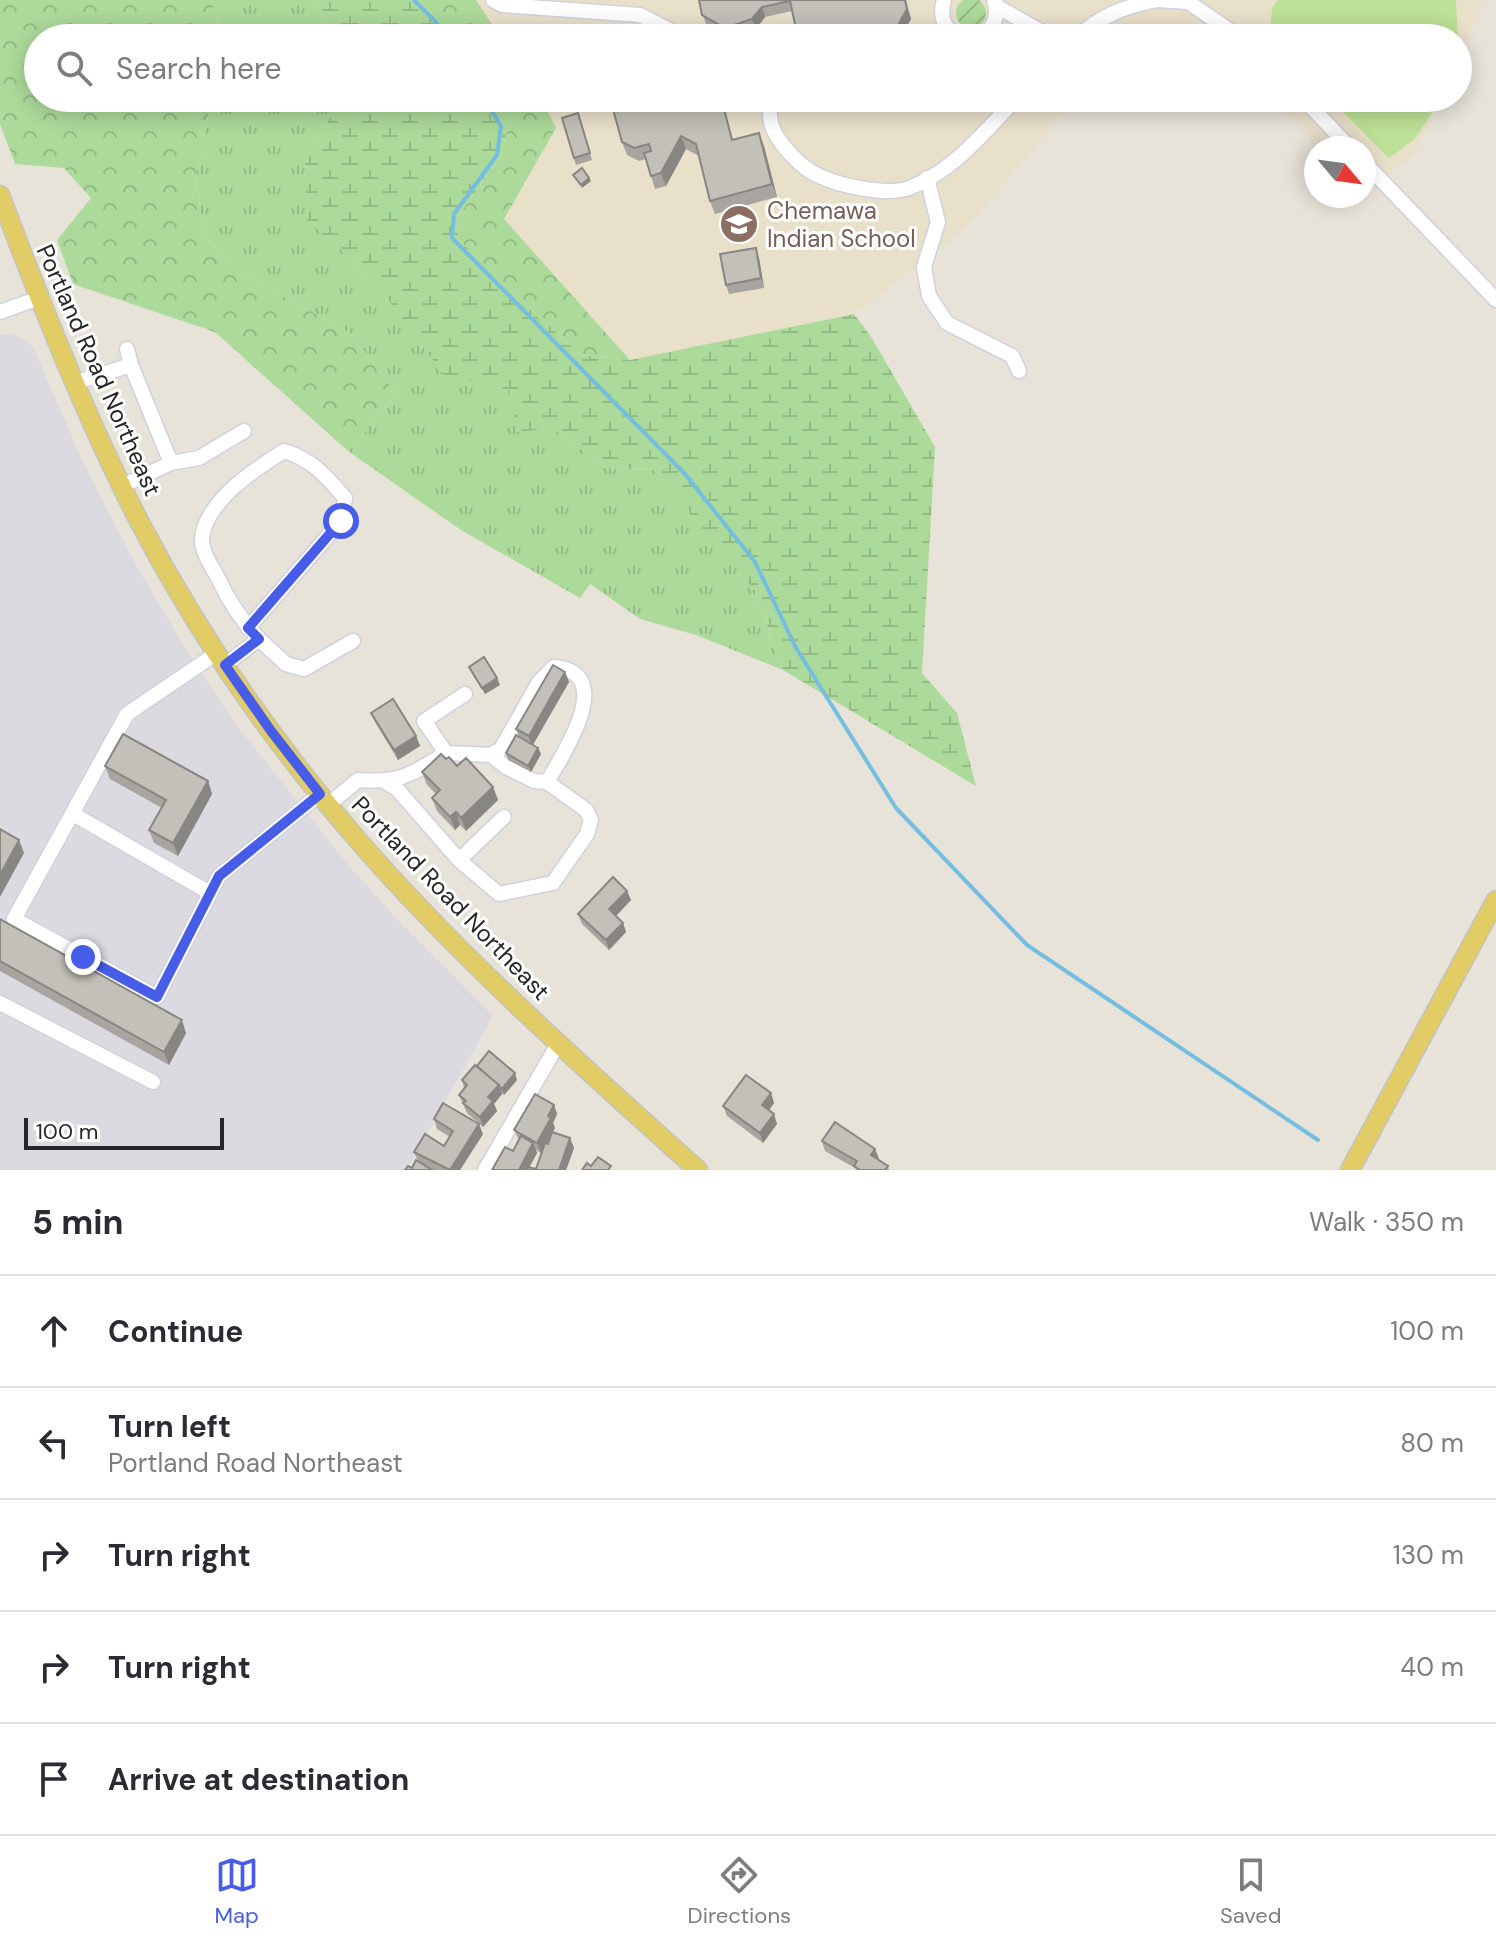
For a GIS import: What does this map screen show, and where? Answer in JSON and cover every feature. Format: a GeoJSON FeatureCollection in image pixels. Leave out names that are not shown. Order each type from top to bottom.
{"type":"FeatureCollection","features":[{"type":"Feature","properties":{"kind":"main road","name":"Portland Road Northeast"},"geometry":{"type":"LineString","coordinates":[[0,195],[74,383],[122,486],[157,555],[221,659],[271,731],[324,800],[412,899],[558,1044],[698,1170]]}},
{"type":"Feature","properties":{"kind":"main road"},"geometry":{"type":"LineString","coordinates":[[1350,1170],[1496,900]]}},
{"type":"Feature","properties":{"kind":"street"},"geometry":{"type":"LineString","coordinates":[[493,0],[502,5],[640,15],[658,24]]}},
{"type":"Feature","properties":{"kind":"street"},"geometry":{"type":"LineString","coordinates":[[944,0],[941,11],[944,24]]}},
{"type":"Feature","properties":{"kind":"street"},"geometry":{"type":"LineString","coordinates":[[1092,24],[1129,6],[1158,0],[1188,2],[1220,24]]}},
{"type":"Feature","properties":{"kind":"street"},"geometry":{"type":"LineString","coordinates":[[993,24],[995,3],[1030,24]]}},
{"type":"Feature","properties":{"kind":"street"},"geometry":{"type":"LineString","coordinates":[[771,112],[771,124],[787,150],[817,175],[859,188],[891,191],[907,189],[958,158],[1003,112]]}},
{"type":"Feature","properties":{"kind":"street"},"geometry":{"type":"LineString","coordinates":[[1316,112],[1339,136]]}},
{"type":"Feature","properties":{"kind":"street"},"geometry":{"type":"LineString","coordinates":[[1376,175],[1496,300]]}},
{"type":"Feature","properties":{"kind":"street"},"geometry":{"type":"LineString","coordinates":[[927,178],[938,222],[924,267],[929,296],[947,323],[1012,356],[1019,371]]}},
{"type":"Feature","properties":{"kind":"street"},"geometry":{"type":"LineString","coordinates":[[0,312],[39,298]]}},
{"type":"Feature","properties":{"kind":"street"},"geometry":{"type":"LineString","coordinates":[[127,349],[171,463]]}},
{"type":"Feature","properties":{"kind":"street"},"geometry":{"type":"LineString","coordinates":[[74,383],[131,365]]}},
{"type":"Feature","properties":{"kind":"street"},"geometry":{"type":"LineString","coordinates":[[122,486],[171,463],[199,458],[244,431]]}},
{"type":"Feature","properties":{"kind":"street"},"geometry":{"type":"LineString","coordinates":[[353,641],[304,669],[286,664],[254,633],[236,614],[205,553],[202,540],[208,517],[249,473],[284,451],[301,456],[322,471],[345,498],[341,521],[254,633],[221,659],[127,714],[14,919],[157,997],[219,876],[324,800],[358,780],[386,782],[403,779],[446,753],[491,755],[501,749],[539,682],[554,667],[565,668],[577,675],[586,697],[572,741],[547,782]]}},
{"type":"Feature","properties":{"kind":"street"},"geometry":{"type":"LineString","coordinates":[[446,753],[424,721],[465,694]]}},
{"type":"Feature","properties":{"kind":"street"},"geometry":{"type":"LineString","coordinates":[[386,782],[397,789],[459,860],[499,894],[553,883],[587,834],[591,820],[586,810],[547,782],[534,781],[506,767],[491,755]]}},
{"type":"Feature","properties":{"kind":"street"},"geometry":{"type":"LineString","coordinates":[[73,814],[210,893]]}},
{"type":"Feature","properties":{"kind":"street"},"geometry":{"type":"LineString","coordinates":[[459,860],[504,817]]}},
{"type":"Feature","properties":{"kind":"street"},"geometry":{"type":"LineString","coordinates":[[0,1003],[153,1082]]}},
{"type":"Feature","properties":{"kind":"street"},"geometry":{"type":"LineString","coordinates":[[485,1170],[558,1044]]}},
{"type":"Feature","properties":{"kind":"shaded area"},"geometry":{"type":"Polygon","coordinates":[[[476,0],[1484,0],[1472,27],[1472,24],[492,24],[476,0]]]}},
{"type":"Feature","properties":{"kind":"shaded area","name":"Chemawa Indian School"},"geometry":{"type":"Polygon","coordinates":[[[548,112],[1065,112],[965,229],[854,314],[630,360],[504,219],[556,128],[548,112]]]}},
{"type":"Feature","properties":{"kind":"shaded area"},"geometry":{"type":"Polygon","coordinates":[[[1286,112],[1434,112],[1414,155],[1376,182],[1376,136],[1308,136],[1286,112]]]}},
{"type":"Feature","properties":{"kind":"shaded area"},"geometry":{"type":"Polygon","coordinates":[[[12,333],[30,343],[35,351],[82,460],[135,563],[190,656],[242,732],[349,866],[493,1016],[407,1170],[0,1170],[0,335],[12,333]]]}},
{"type":"Feature","properties":{"kind":"green space"},"geometry":{"type":"Polygon","coordinates":[[[965,-1],[977,-1],[985,7],[982,24],[960,24],[957,19],[957,7],[965,-1]]]}},
{"type":"Feature","properties":{"kind":"green space"},"geometry":{"type":"Polygon","coordinates":[[[0,0],[211,0],[219,24],[24,24],[24,112],[209,112],[196,176],[204,237],[247,276],[350,333],[397,394],[348,451],[215,332],[73,284],[57,240],[91,198],[64,168],[15,164],[0,124],[0,0]]]}},
{"type":"Feature","properties":{"kind":"green space"},"geometry":{"type":"Polygon","coordinates":[[[211,0],[310,0],[318,9],[323,24],[219,24],[211,0]]]}},
{"type":"Feature","properties":{"kind":"green space"},"geometry":{"type":"Polygon","coordinates":[[[310,0],[417,0],[440,24],[323,24],[318,9],[310,0]]]}},
{"type":"Feature","properties":{"kind":"green space"},"geometry":{"type":"Polygon","coordinates":[[[417,0],[476,0],[492,24],[440,24],[417,0]]]}},
{"type":"Feature","properties":{"kind":"green space"},"geometry":{"type":"Polygon","coordinates":[[[1278,0],[1456,0],[1457,24],[1271,24],[1272,8],[1278,0]]]}},
{"type":"Feature","properties":{"kind":"green space"},"geometry":{"type":"Polygon","coordinates":[[[209,112],[334,112],[305,160],[308,221],[349,256],[389,301],[444,374],[509,390],[552,428],[606,468],[653,470],[706,528],[755,591],[783,670],[696,635],[640,619],[590,584],[580,598],[461,530],[348,451],[397,394],[350,333],[247,276],[204,237],[196,176],[209,112]]]}},
{"type":"Feature","properties":{"kind":"green space"},"geometry":{"type":"Polygon","coordinates":[[[334,112],[496,112],[507,130],[501,155],[457,218],[459,240],[580,355],[630,360],[854,314],[870,335],[935,447],[922,673],[957,713],[976,786],[783,670],[755,591],[653,470],[606,468],[552,428],[518,432],[509,390],[444,375],[389,301],[349,256],[307,221],[305,160],[334,112]]]}},
{"type":"Feature","properties":{"kind":"green space"},"geometry":{"type":"Polygon","coordinates":[[[496,112],[548,112],[556,128],[504,219],[630,360],[580,355],[459,240],[457,218],[501,155],[507,130],[496,112]]]}},
{"type":"Feature","properties":{"kind":"green space"},"geometry":{"type":"Polygon","coordinates":[[[1343,112],[1432,112],[1415,139],[1389,158],[1376,145],[1376,136],[1367,136],[1343,112]]]}},
{"type":"Feature","properties":{"kind":"building"},"geometry":{"type":"Polygon","coordinates":[[[699,0],[905,0],[907,9],[899,24],[795,24],[790,1],[762,7],[752,19],[737,24],[718,24],[702,15],[699,0]]]}},
{"type":"Feature","properties":{"kind":"building"},"geometry":{"type":"Polygon","coordinates":[[[614,112],[725,112],[732,140],[759,133],[772,184],[710,201],[696,144],[681,136],[661,173],[651,176],[644,153],[651,151],[649,144],[634,148],[622,142],[614,112]]]}},
{"type":"Feature","properties":{"kind":"building"},"geometry":{"type":"Polygon","coordinates":[[[578,113],[590,153],[574,158],[562,118],[578,113]]]}},
{"type":"Feature","properties":{"kind":"building"},"geometry":{"type":"Polygon","coordinates":[[[582,168],[589,178],[581,185],[573,175],[582,168]]]}},
{"type":"Feature","properties":{"kind":"building"},"geometry":{"type":"Polygon","coordinates":[[[756,248],[761,278],[726,285],[720,254],[756,248]]]}},
{"type":"Feature","properties":{"kind":"building"},"geometry":{"type":"Polygon","coordinates":[[[484,657],[497,678],[482,688],[469,667],[484,657]]]}},
{"type":"Feature","properties":{"kind":"building"},"geometry":{"type":"Polygon","coordinates":[[[553,665],[565,672],[529,736],[516,729],[553,665]]]}},
{"type":"Feature","properties":{"kind":"building"},"geometry":{"type":"Polygon","coordinates":[[[393,699],[416,736],[394,750],[371,713],[393,699]]]}},
{"type":"Feature","properties":{"kind":"building"},"geometry":{"type":"Polygon","coordinates":[[[123,734],[208,781],[173,843],[149,830],[166,800],[105,766],[123,734]]]}},
{"type":"Feature","properties":{"kind":"building"},"geometry":{"type":"Polygon","coordinates":[[[516,735],[538,748],[528,766],[506,753],[516,735]]]}},
{"type":"Feature","properties":{"kind":"building"},"geometry":{"type":"Polygon","coordinates":[[[441,754],[457,766],[466,758],[493,787],[461,818],[456,812],[450,817],[432,798],[440,790],[422,772],[441,754]]]}},
{"type":"Feature","properties":{"kind":"building"},"geometry":{"type":"Polygon","coordinates":[[[0,829],[19,840],[0,875],[0,829]]]}},
{"type":"Feature","properties":{"kind":"building"},"geometry":{"type":"Polygon","coordinates":[[[613,877],[627,891],[609,909],[623,923],[606,940],[578,914],[613,877]]]}},
{"type":"Feature","properties":{"kind":"building"},"geometry":{"type":"Polygon","coordinates":[[[0,919],[182,1020],[164,1052],[0,961],[0,919]]]}},
{"type":"Feature","properties":{"kind":"building"},"geometry":{"type":"Polygon","coordinates":[[[489,1051],[515,1073],[502,1089],[477,1066],[489,1051]]]}},
{"type":"Feature","properties":{"kind":"building"},"geometry":{"type":"Polygon","coordinates":[[[475,1065],[499,1085],[488,1097],[493,1101],[480,1117],[463,1103],[466,1101],[459,1095],[467,1085],[462,1080],[475,1065]]]}},
{"type":"Feature","properties":{"kind":"building"},"geometry":{"type":"Polygon","coordinates":[[[746,1075],[771,1093],[762,1105],[774,1114],[760,1133],[723,1106],[746,1075]]]}},
{"type":"Feature","properties":{"kind":"building"},"geometry":{"type":"Polygon","coordinates":[[[535,1094],[554,1105],[548,1116],[551,1118],[537,1143],[514,1130],[535,1094]]]}},
{"type":"Feature","properties":{"kind":"building"},"geometry":{"type":"Polygon","coordinates":[[[443,1103],[479,1124],[450,1170],[414,1152],[425,1134],[444,1146],[453,1131],[434,1119],[443,1103]]]}},
{"type":"Feature","properties":{"kind":"building"},"geometry":{"type":"Polygon","coordinates":[[[835,1122],[875,1149],[871,1155],[888,1166],[885,1170],[860,1170],[854,1166],[857,1161],[822,1141],[835,1122]]]}},
{"type":"Feature","properties":{"kind":"building"},"geometry":{"type":"Polygon","coordinates":[[[552,1132],[570,1138],[559,1170],[527,1170],[528,1167],[536,1169],[552,1132]]]}},
{"type":"Feature","properties":{"kind":"building"},"geometry":{"type":"Polygon","coordinates":[[[521,1136],[533,1143],[519,1170],[492,1170],[505,1147],[513,1151],[521,1136]]]}},
{"type":"Feature","properties":{"kind":"building"},"geometry":{"type":"Polygon","coordinates":[[[598,1157],[611,1166],[608,1170],[582,1170],[587,1163],[591,1166],[598,1157]]]}},
{"type":"Feature","properties":{"kind":"building"},"geometry":{"type":"Polygon","coordinates":[[[416,1160],[432,1170],[405,1170],[408,1166],[412,1168],[416,1160]]]}},
{"type":"Feature","properties":{"kind":"waterway"},"geometry":{"type":"LineString","coordinates":[[414,0],[437,24]]}},
{"type":"Feature","properties":{"kind":"waterway"},"geometry":{"type":"LineString","coordinates":[[492,112],[501,126],[497,155],[454,214],[452,238],[685,474],[755,562],[796,648],[896,808],[1027,945],[1318,1140]]}},
{"type":"Feature","properties":{"kind":"place","name":"Chemawa Indian School"},"geometry":{"type":"Point","coordinates":[739,224]}},
{"type":"Feature","properties":{"kind":"route"},"geometry":{"type":"LineString","coordinates":[[83,957],[157,997],[219,876],[320,794],[225,665],[259,639],[248,628],[341,521]]}}]}
